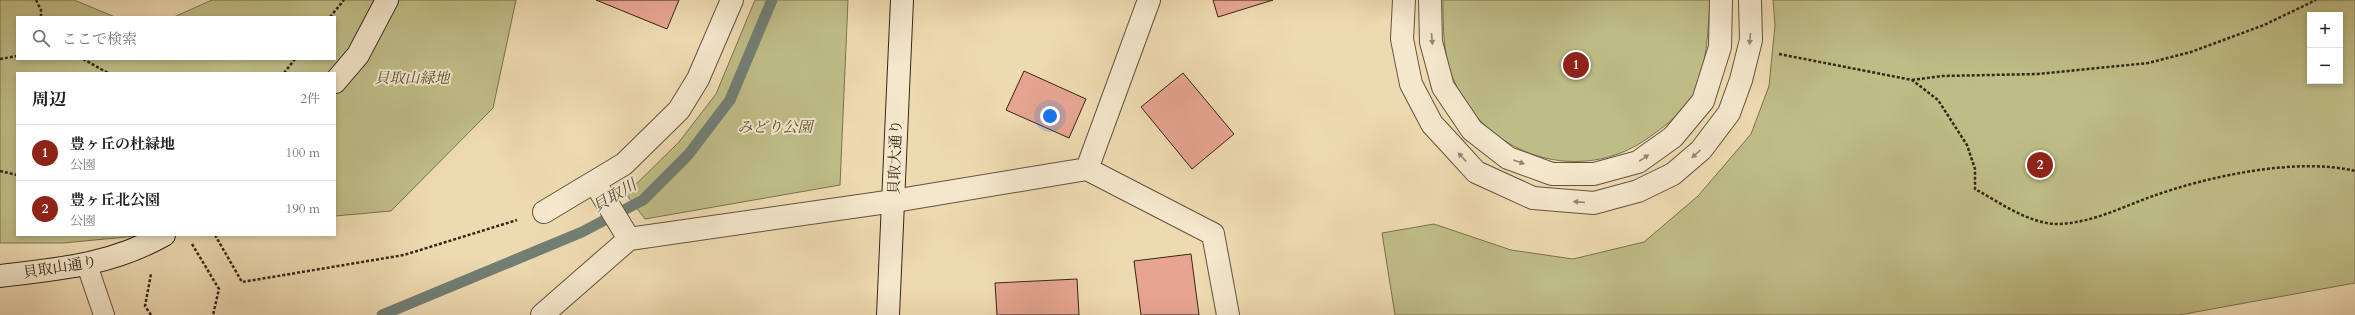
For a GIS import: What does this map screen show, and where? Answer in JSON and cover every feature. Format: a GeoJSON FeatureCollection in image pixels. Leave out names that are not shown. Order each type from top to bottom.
{"type":"FeatureCollection","features":[{"type":"Feature","properties":{"kind":"street"},"geometry":{"type":"LineString","coordinates":[[336,81],[358,55],[387,0]]}},
{"type":"Feature","properties":{"kind":"street"},"geometry":{"type":"LineString","coordinates":[[544,212],[598,189],[679,110],[698,78],[732,0]]}},
{"type":"Feature","properties":{"kind":"street","name":"貝取大通り"},"geometry":{"type":"LineString","coordinates":[[888,315],[902,0]]}},
{"type":"Feature","properties":{"kind":"street"},"geometry":{"type":"LineString","coordinates":[[1087,169],[1149,0]]}},
{"type":"Feature","properties":{"kind":"street"},"geometry":{"type":"LineString","coordinates":[[1404,0],[1402,39],[1411,84],[1432,124],[1471,167],[1476,172],[1533,198],[1594,203],[1638,192],[1673,174],[1701,150],[1729,113],[1741,80],[1750,40],[1750,0]]}},
{"type":"Feature","properties":{"kind":"street"},"geometry":{"type":"LineString","coordinates":[[1430,0],[1431,42],[1443,87],[1472,130],[1508,158],[1552,174],[1594,174],[1638,162],[1673,137],[1703,101],[1720,47],[1721,0]]}},
{"type":"Feature","properties":{"kind":"street"},"geometry":{"type":"LineString","coordinates":[[542,315],[627,235],[894,201],[1087,169],[1213,234],[1228,315]]}},
{"type":"Feature","properties":{"kind":"street"},"geometry":{"type":"LineString","coordinates":[[598,189],[627,235]]}},
{"type":"Feature","properties":{"kind":"street","name":"貝取山通り"},"geometry":{"type":"LineString","coordinates":[[0,276],[87,265],[144,247],[162,236]]}},
{"type":"Feature","properties":{"kind":"lane"},"geometry":{"type":"LineString","coordinates":[[87,265],[104,315]]}},
{"type":"Feature","properties":{"kind":"path"},"geometry":{"type":"LineString","coordinates":[[36,0],[41,10],[40,16]]}},
{"type":"Feature","properties":{"kind":"path"},"geometry":{"type":"LineString","coordinates":[[331,16],[344,0]]}},
{"type":"Feature","properties":{"kind":"path"},"geometry":{"type":"LineString","coordinates":[[1774,52],[1912,80],[1942,76],[2038,74],[2148,63],[2198,49],[2264,25],[2316,0]]}},
{"type":"Feature","properties":{"kind":"path"},"geometry":{"type":"LineString","coordinates":[[0,60],[16,56]]}},
{"type":"Feature","properties":{"kind":"path"},"geometry":{"type":"LineString","coordinates":[[85,60],[106,72]]}},
{"type":"Feature","properties":{"kind":"path"},"geometry":{"type":"LineString","coordinates":[[285,72],[294,60]]}},
{"type":"Feature","properties":{"kind":"path"},"geometry":{"type":"LineString","coordinates":[[1912,80],[1938,100],[1967,145],[1975,169],[1975,189],[2031,218],[2058,224],[2109,214],[2177,187],[2237,174],[2307,165],[2355,171]]}},
{"type":"Feature","properties":{"kind":"path"},"geometry":{"type":"LineString","coordinates":[[0,171],[16,175]]}},
{"type":"Feature","properties":{"kind":"path"},"geometry":{"type":"LineString","coordinates":[[216,236],[242,282],[404,255],[544,212]]}},
{"type":"Feature","properties":{"kind":"path"},"geometry":{"type":"LineString","coordinates":[[191,242],[219,289],[213,315]]}},
{"type":"Feature","properties":{"kind":"path"},"geometry":{"type":"LineString","coordinates":[[151,315],[145,306],[152,272]]}},
{"type":"Feature","properties":{"kind":"green space","name":"貝取山緑地"},"geometry":{"type":"Polygon","coordinates":[[[0,0],[74,0],[113,16],[16,16],[16,60],[336,60],[336,16],[176,16],[212,0],[516,0],[493,108],[391,211],[336,216],[336,72],[16,72],[16,236],[136,236],[63,243],[0,243],[0,0]]]}},
{"type":"Feature","properties":{"kind":"green space","name":"みどり公園"},"geometry":{"type":"Polygon","coordinates":[[[755,0],[848,0],[840,185],[645,219],[626,194],[679,142],[716,94],[755,0]]]}},
{"type":"Feature","properties":{"kind":"green space"},"geometry":{"type":"Polygon","coordinates":[[[1443,0],[1710,0],[1706,48],[1702,72],[1694,95],[1686,107],[1660,130],[1622,152],[1594,160],[1566,161],[1539,156],[1513,146],[1490,130],[1470,109],[1455,83],[1448,63],[1444,32],[1443,0]]]}},
{"type":"Feature","properties":{"kind":"green space"},"geometry":{"type":"Polygon","coordinates":[[[1773,0],[2355,0],[2355,283],[2179,315],[1395,315],[1382,233],[1434,224],[1511,250],[1573,259],[1644,242],[1698,196],[1751,134],[1769,86],[1775,25],[1773,0]]]}},
{"type":"Feature","properties":{"kind":"building"},"geometry":{"type":"Polygon","coordinates":[[[596,0],[679,0],[667,29],[596,0]]]}},
{"type":"Feature","properties":{"kind":"building"},"geometry":{"type":"Polygon","coordinates":[[[1213,0],[1273,0],[1218,17],[1213,0]]]}},
{"type":"Feature","properties":{"kind":"building"},"geometry":{"type":"Polygon","coordinates":[[[1024,71],[1086,99],[1069,138],[1006,110],[1024,71]]]}},
{"type":"Feature","properties":{"kind":"building"},"geometry":{"type":"Polygon","coordinates":[[[1183,73],[1234,134],[1192,169],[1141,107],[1183,73]]]}},
{"type":"Feature","properties":{"kind":"building"},"geometry":{"type":"Polygon","coordinates":[[[1191,254],[1199,315],[1141,315],[1134,261],[1191,254]]]}},
{"type":"Feature","properties":{"kind":"building"},"geometry":{"type":"Polygon","coordinates":[[[1077,279],[1079,315],[997,315],[995,283],[1077,279]]]}},
{"type":"Feature","properties":{"kind":"waterway","name":"貝取川"},"geometry":{"type":"LineString","coordinates":[[382,315],[582,232],[643,200],[688,155],[730,100],[772,0]]}},
{"type":"Feature","properties":{"kind":"place","name":"豊ヶ丘の杜緑地"},"geometry":{"type":"Point","coordinates":[1576,65]}},
{"type":"Feature","properties":{"kind":"place","name":"豊ヶ丘北公園"},"geometry":{"type":"Point","coordinates":[2040,165]}}]}
